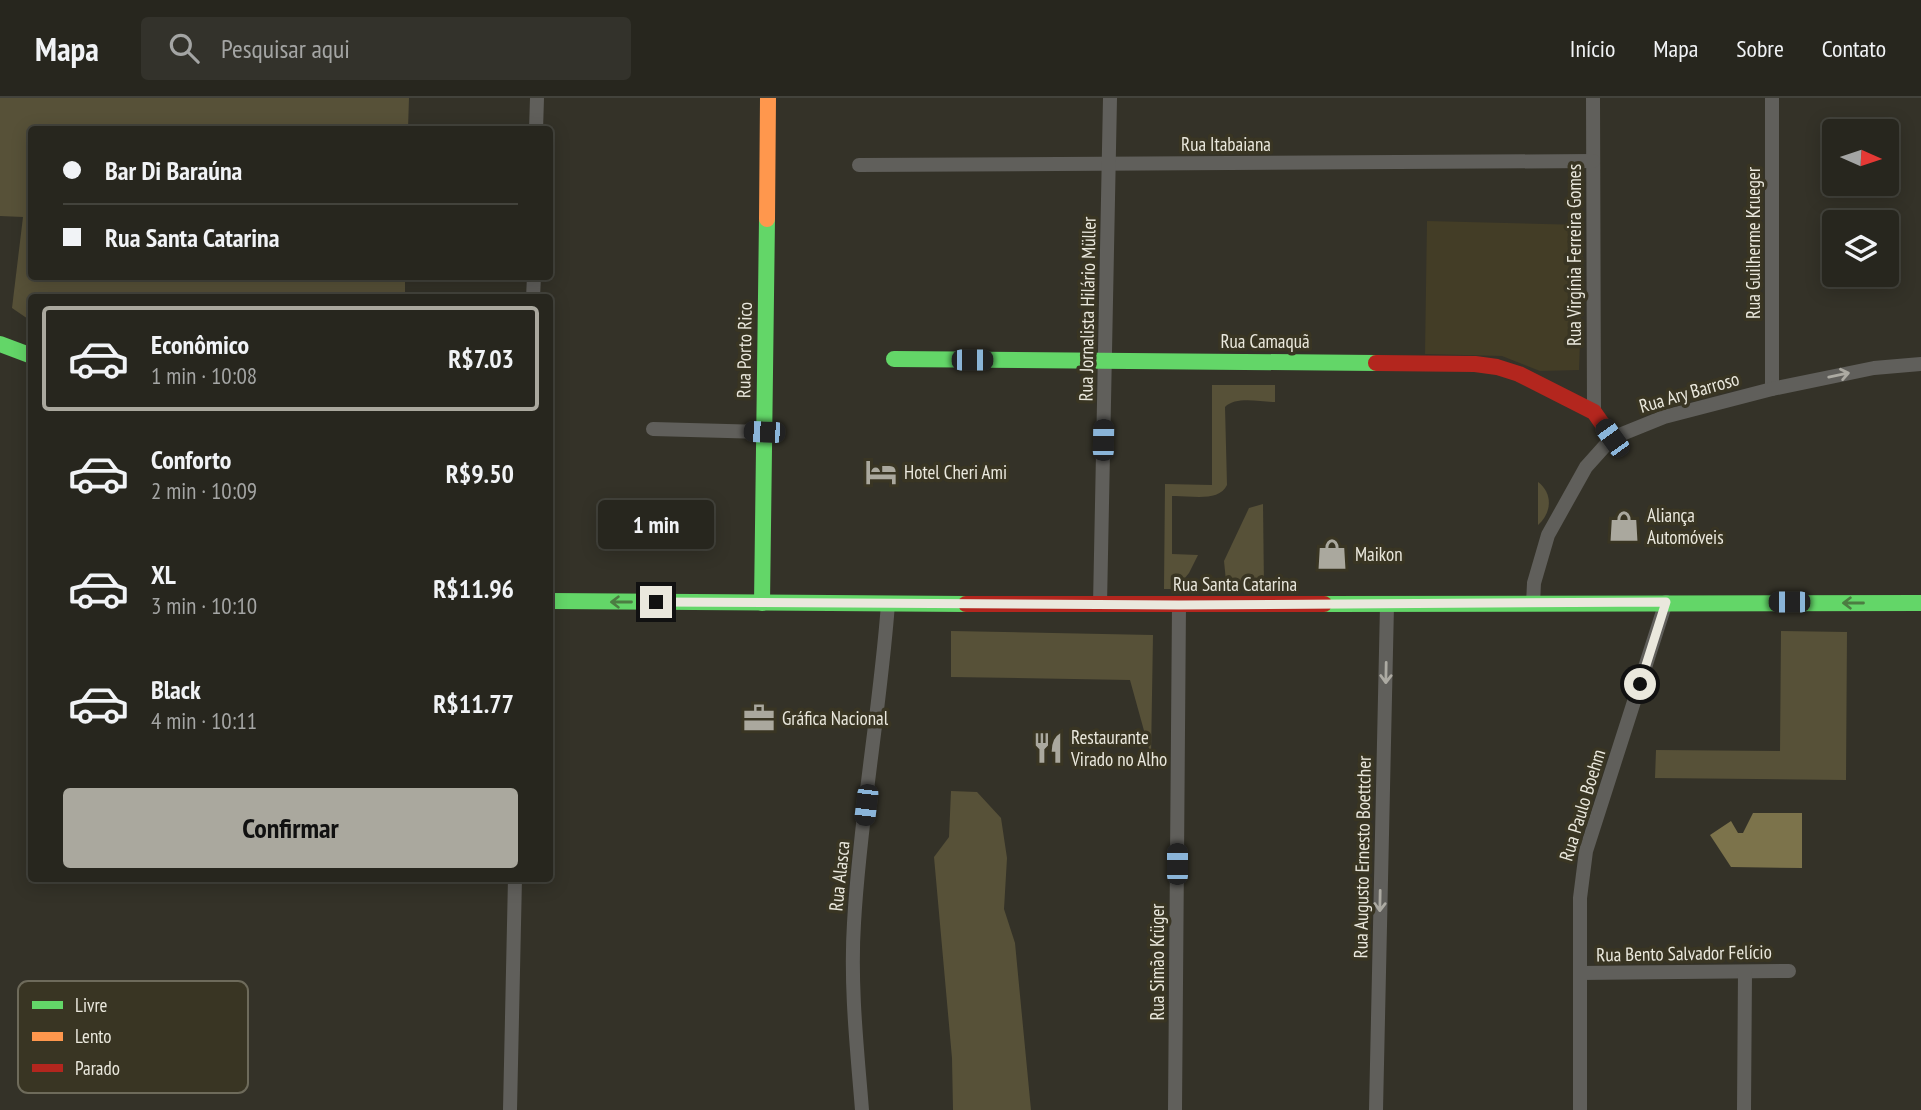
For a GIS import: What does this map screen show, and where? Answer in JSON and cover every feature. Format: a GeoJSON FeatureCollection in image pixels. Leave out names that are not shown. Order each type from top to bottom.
{"type":"FeatureCollection","features":[{"type":"Feature","properties":{"kind":"main road","name":"Rua Porto Rico"},"geometry":{"type":"LineString","coordinates":[[762,603],[768,98]]}},
{"type":"Feature","properties":{"kind":"main road"},"geometry":{"type":"LineString","coordinates":[[0,344],[28,354]]}},
{"type":"Feature","properties":{"kind":"main road","name":"Rua Camaquã"},"geometry":{"type":"LineString","coordinates":[[894,359],[1475,364],[1519,374],[1594,412],[1612,438]]}},
{"type":"Feature","properties":{"kind":"main road","name":"Rua Santa Catarina"},"geometry":{"type":"LineString","coordinates":[[553,601],[1100,605],[1921,603]]}},
{"type":"Feature","properties":{"kind":"street"},"geometry":{"type":"LineString","coordinates":[[536,126],[537,98]]}},
{"type":"Feature","properties":{"kind":"street","name":"Rua Jornalista Hilário Müller"},"geometry":{"type":"LineString","coordinates":[[1100,605],[1110,98]]}},
{"type":"Feature","properties":{"kind":"street","name":"Rua Virgínia Ferreira Gomes"},"geometry":{"type":"LineString","coordinates":[[1593,98],[1594,412]]}},
{"type":"Feature","properties":{"kind":"street","name":"Rua Guilherme Krueger"},"geometry":{"type":"LineString","coordinates":[[1772,98],[1772,389]]}},
{"type":"Feature","properties":{"kind":"street","name":"Rua Itabaiana"},"geometry":{"type":"LineString","coordinates":[[859,165],[1593,161]]}},
{"type":"Feature","properties":{"kind":"street","name":"Rua Ary Barroso"},"geometry":{"type":"LineString","coordinates":[[1533,604],[1534,583],[1548,535],[1586,467],[1612,438],[1664,417],[1772,389],[1874,368],[1921,364]]}},
{"type":"Feature","properties":{"kind":"street"},"geometry":{"type":"LineString","coordinates":[[653,429],[764,432]]}},
{"type":"Feature","properties":{"kind":"street","name":"Rua Paulo Boehm"},"geometry":{"type":"LineString","coordinates":[[1580,1110],[1580,898],[1586,851],[1666,602]]}},
{"type":"Feature","properties":{"kind":"street","name":"Rua Alasca"},"geometry":{"type":"LineString","coordinates":[[862,1110],[854,1013],[856,886],[883,673],[888,604]]}},
{"type":"Feature","properties":{"kind":"street","name":"Rua Simão Krüger"},"geometry":{"type":"LineString","coordinates":[[1175,1110],[1179,605]]}},
{"type":"Feature","properties":{"kind":"street","name":"Rua Augusto Ernesto Boettcher"},"geometry":{"type":"LineString","coordinates":[[1376,1110],[1387,605]]}},
{"type":"Feature","properties":{"kind":"street"},"geometry":{"type":"LineString","coordinates":[[510,1110],[515,882]]}},
{"type":"Feature","properties":{"kind":"street","name":"Rua Bento Salvador Felício"},"geometry":{"type":"LineString","coordinates":[[1580,974],[1789,971]]}},
{"type":"Feature","properties":{"kind":"street"},"geometry":{"type":"LineString","coordinates":[[1744,1110],[1745,972]]}},
{"type":"Feature","properties":{"kind":"shaded area"},"geometry":{"type":"Polygon","coordinates":[[[0,98],[409,98],[408,126],[28,126],[28,280],[405,280],[405,294],[28,294],[28,319],[12,308],[23,217],[0,216],[0,98]]]}},
{"type":"Feature","properties":{"kind":"shaded area"},"geometry":{"type":"Polygon","coordinates":[[[1427,221],[1584,225],[1579,370],[1540,371],[1502,356],[1425,354],[1427,221]]]}},
{"type":"Feature","properties":{"kind":"shaded area"},"geometry":{"type":"Polygon","coordinates":[[[1212,385],[1275,385],[1275,402],[1242,401],[1225,407],[1227,485],[1223,491],[1202,497],[1172,496],[1172,554],[1198,555],[1189,573],[1176,589],[1164,589],[1165,484],[1212,485],[1212,385]]]}},
{"type":"Feature","properties":{"kind":"shaded area"},"geometry":{"type":"Polygon","coordinates":[[[1538,482],[1546,492],[1549,503],[1546,515],[1538,525],[1538,482]]]}},
{"type":"Feature","properties":{"kind":"shaded area"},"geometry":{"type":"Polygon","coordinates":[[[1263,504],[1264,589],[1237,589],[1226,581],[1224,561],[1249,508],[1263,504]]]}},
{"type":"Feature","properties":{"kind":"shaded area"},"geometry":{"type":"Polygon","coordinates":[[[951,631],[1153,635],[1151,756],[1130,680],[951,677],[951,631]]]}},
{"type":"Feature","properties":{"kind":"shaded area"},"geometry":{"type":"Polygon","coordinates":[[[1781,631],[1847,632],[1846,780],[1655,778],[1656,750],[1780,751],[1781,631]]]}},
{"type":"Feature","properties":{"kind":"shaded area"},"geometry":{"type":"Polygon","coordinates":[[[951,791],[977,792],[1001,818],[1007,858],[1004,909],[1015,943],[1031,1110],[953,1110],[952,1058],[934,857],[949,837],[951,791]]]}},
{"type":"Feature","properties":{"kind":"shaded area"},"geometry":{"type":"Polygon","coordinates":[[[1753,813],[1802,813],[1802,868],[1731,867],[1710,835],[1731,821],[1738,833],[1743,833],[1753,813]]]}},
{"type":"Feature","properties":{"kind":"traffic: fast"},"geometry":{"type":"LineString","coordinates":[[762,603],[767,219]]}},
{"type":"Feature","properties":{"kind":"traffic: fast"},"geometry":{"type":"LineString","coordinates":[[0,344],[28,354]]}},
{"type":"Feature","properties":{"kind":"traffic: fast"},"geometry":{"type":"LineString","coordinates":[[894,359],[1376,363]]}},
{"type":"Feature","properties":{"kind":"traffic: fast"},"geometry":{"type":"LineString","coordinates":[[553,601],[966,604]]}},
{"type":"Feature","properties":{"kind":"traffic: fast"},"geometry":{"type":"LineString","coordinates":[[1324,604],[1921,603]]}},
{"type":"Feature","properties":{"kind":"traffic: slow"},"geometry":{"type":"LineString","coordinates":[[767,219],[768,98]]}},
{"type":"Feature","properties":{"kind":"traffic: jam"},"geometry":{"type":"LineString","coordinates":[[1376,363],[1475,364],[1497,367],[1519,374],[1594,412],[1612,438]]}},
{"type":"Feature","properties":{"kind":"traffic: jam"},"geometry":{"type":"LineString","coordinates":[[966,604],[1324,604]]}},
{"type":"Feature","properties":{"kind":"place","name":"Hotel Cheri Ami"},"geometry":{"type":"Point","coordinates":[881,472]}},
{"type":"Feature","properties":{"kind":"place","name":"Aliança Automóveis"},"geometry":{"type":"Point","coordinates":[1624,526]}},
{"type":"Feature","properties":{"kind":"place","name":"Maikon"},"geometry":{"type":"Point","coordinates":[1332,554]}},
{"type":"Feature","properties":{"kind":"place","name":"Gráfica Nacional"},"geometry":{"type":"Point","coordinates":[759,718]}},
{"type":"Feature","properties":{"kind":"place","name":"Restaurante Virado no Alho"},"geometry":{"type":"Point","coordinates":[1048,748]}},
{"type":"Feature","properties":{"kind":"route"},"geometry":{"type":"LineString","coordinates":[[656,602],[1387,605],[1666,602],[1640,684]]}}]}
